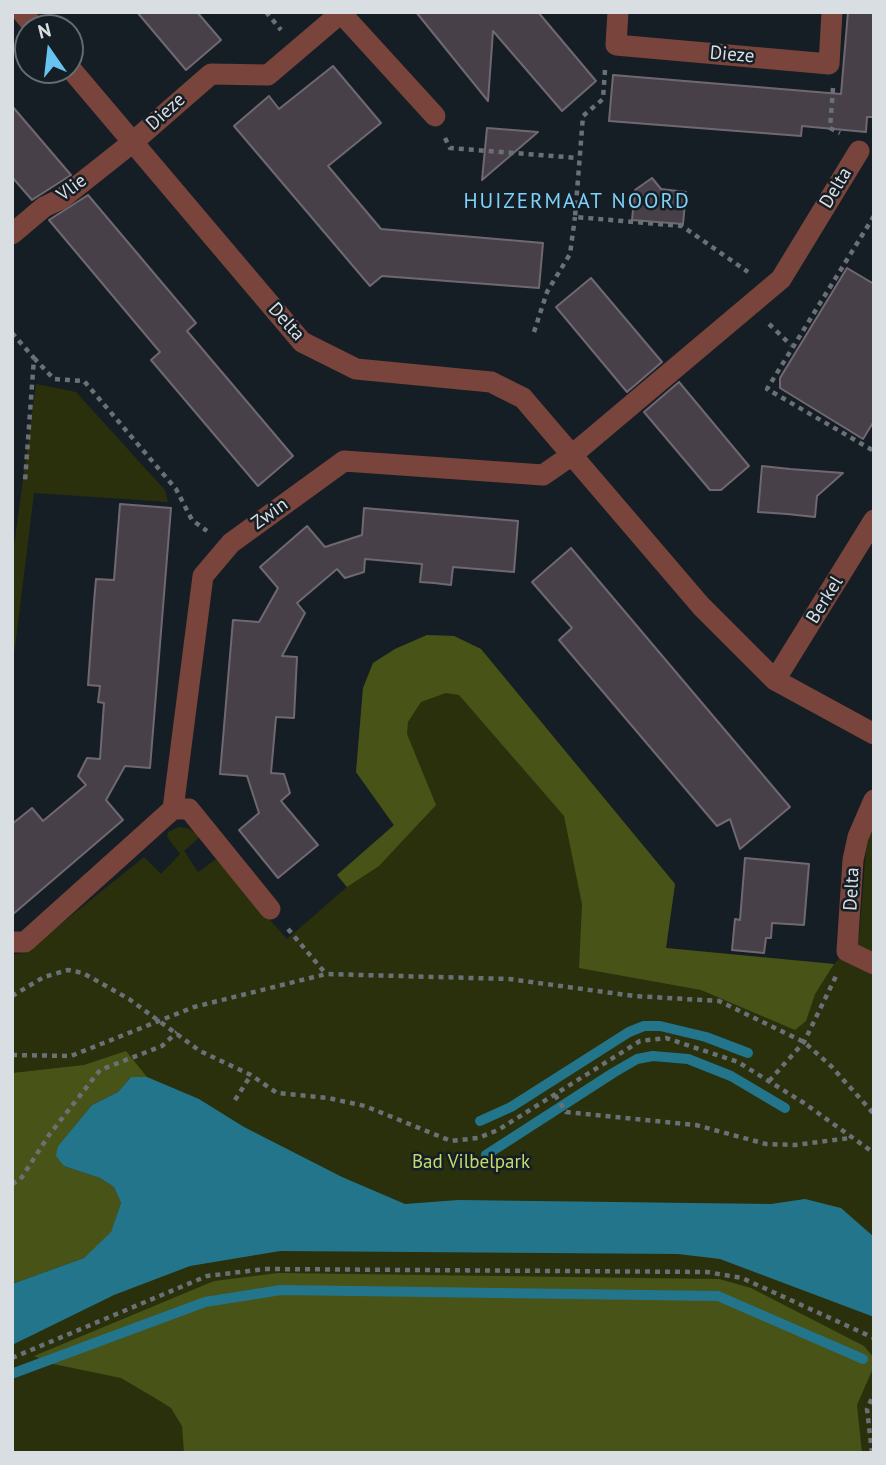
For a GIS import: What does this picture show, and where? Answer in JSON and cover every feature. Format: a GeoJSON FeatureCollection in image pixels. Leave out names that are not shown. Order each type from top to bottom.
{"type":"FeatureCollection","features":[{"type":"Feature","properties":{"kind":"street"},"geometry":{"type":"LineString","coordinates":[[616,45],[618,12]]}},
{"type":"Feature","properties":{"kind":"street"},"geometry":{"type":"LineString","coordinates":[[829,64],[832,12]]}},
{"type":"Feature","properties":{"kind":"street"},"geometry":{"type":"LineString","coordinates":[[342,13],[435,116]]}},
{"type":"Feature","properties":{"kind":"street","name":"Dieze"},"geometry":{"type":"LineString","coordinates":[[133,142],[211,74],[268,75],[342,13]]}},
{"type":"Feature","properties":{"kind":"street","name":"Dieze"},"geometry":{"type":"LineString","coordinates":[[616,45],[829,64]]}},
{"type":"Feature","properties":{"kind":"street","name":"Delta"},"geometry":{"type":"LineString","coordinates":[[84,84],[302,342],[356,369],[491,382],[523,398],[701,606],[775,680],[874,734]]}},
{"type":"Feature","properties":{"kind":"street","name":"Vlie"},"geometry":{"type":"LineString","coordinates":[[12,234],[133,142]]}},
{"type":"Feature","properties":{"kind":"street","name":"Delta"},"geometry":{"type":"LineString","coordinates":[[572,455],[782,279],[859,151]]}},
{"type":"Feature","properties":{"kind":"street","name":"Zwin"},"geometry":{"type":"LineString","coordinates":[[173,809],[203,576],[228,546],[344,461],[543,475],[572,455]]}},
{"type":"Feature","properties":{"kind":"street","name":"Berkel"},"geometry":{"type":"LineString","coordinates":[[775,680],[874,520]]}},
{"type":"Feature","properties":{"kind":"street","name":"Delta"},"geometry":{"type":"LineString","coordinates":[[846,951],[853,860],[858,837],[874,800]]}},
{"type":"Feature","properties":{"kind":"street"},"geometry":{"type":"LineString","coordinates":[[12,942],[25,942],[173,809],[189,809],[270,909]]}},
{"type":"Feature","properties":{"kind":"street"},"geometry":{"type":"LineString","coordinates":[[846,951],[874,964]]}},
{"type":"Feature","properties":{"kind":"path"},"geometry":{"type":"LineString","coordinates":[[534,332],[547,292],[570,254],[583,116],[603,99],[606,55],[616,45]]}},
{"type":"Feature","properties":{"kind":"path"},"geometry":{"type":"LineString","coordinates":[[829,64],[834,77],[830,128],[862,145],[859,151]]}},
{"type":"Feature","properties":{"kind":"path"},"geometry":{"type":"LineString","coordinates":[[435,116],[450,148],[578,158]]}},
{"type":"Feature","properties":{"kind":"path"},"geometry":{"type":"LineString","coordinates":[[575,216],[682,226],[771,288]]}},
{"type":"Feature","properties":{"kind":"path"},"geometry":{"type":"LineString","coordinates":[[874,216],[767,389],[874,451]]}},
{"type":"Feature","properties":{"kind":"path"},"geometry":{"type":"LineString","coordinates":[[12,333],[54,379],[84,381],[176,489],[192,520],[228,546]]}},
{"type":"Feature","properties":{"kind":"path"},"geometry":{"type":"LineString","coordinates":[[25,481],[34,358]]}},
{"type":"Feature","properties":{"kind":"path"},"geometry":{"type":"LineString","coordinates":[[270,909],[326,974]]}},
{"type":"Feature","properties":{"kind":"path"},"geometry":{"type":"LineString","coordinates":[[769,1081],[804,1042],[846,951]]}},
{"type":"Feature","properties":{"kind":"path"},"geometry":{"type":"LineString","coordinates":[[12,996],[44,977],[68,970],[83,972],[129,999],[200,1051],[251,1075],[277,1093],[328,1098],[365,1106],[452,1141],[478,1138],[498,1130],[640,1041],[666,1038],[738,1062],[804,1102],[850,1139],[874,1153]]}},
{"type":"Feature","properties":{"kind":"path"},"geometry":{"type":"LineString","coordinates":[[12,1055],[71,1056],[194,1007],[326,974],[509,979],[634,996],[719,1001],[804,1042],[831,1066],[874,1114]]}},
{"type":"Feature","properties":{"kind":"path"},"geometry":{"type":"LineString","coordinates":[[12,1184],[20,1180],[49,1135],[100,1070],[162,1046],[177,1032]]}},
{"type":"Feature","properties":{"kind":"path"},"geometry":{"type":"LineString","coordinates":[[235,1100],[251,1075]]}},
{"type":"Feature","properties":{"kind":"path"},"geometry":{"type":"LineString","coordinates":[[555,1095],[566,1112],[696,1125],[766,1144],[795,1145],[850,1139]]}},
{"type":"Feature","properties":{"kind":"path"},"geometry":{"type":"LineString","coordinates":[[12,1358],[208,1276],[265,1269],[707,1272],[742,1278],[874,1338]]}},
{"type":"Feature","properties":{"kind":"path"},"geometry":{"type":"LineString","coordinates":[[872,1453],[867,1409],[874,1394]]}},
{"type":"Feature","properties":{"kind":"green space"},"geometry":{"type":"Polygon","coordinates":[[[36,384],[76,392],[165,490],[168,502],[34,493],[12,672],[12,561],[36,384]]]}},
{"type":"Feature","properties":{"kind":"green space","name":"Bad Vilbelpark"},"geometry":{"type":"Polygon","coordinates":[[[427,635],[454,636],[481,649],[675,884],[666,948],[834,964],[859,937],[867,838],[874,824],[874,1453],[12,1453],[12,955],[26,952],[144,857],[161,874],[180,854],[167,837],[168,832],[179,827],[190,829],[200,837],[184,851],[198,872],[216,859],[287,939],[347,887],[337,875],[394,826],[356,772],[363,688],[373,663],[395,649],[427,635]]]}},
{"type":"Feature","properties":{"kind":"green space"},"geometry":{"type":"Polygon","coordinates":[[[427,635],[454,636],[481,649],[675,884],[666,948],[834,964],[815,994],[806,1021],[795,1030],[701,990],[579,968],[582,904],[564,816],[459,695],[446,693],[421,702],[408,722],[407,734],[436,805],[379,866],[347,887],[337,875],[394,825],[356,772],[363,688],[373,663],[395,649],[427,635]]]}},
{"type":"Feature","properties":{"kind":"green space"},"geometry":{"type":"Polygon","coordinates":[[[126,1051],[147,1077],[131,1077],[118,1092],[92,1105],[58,1146],[64,1166],[100,1178],[114,1187],[121,1203],[111,1233],[84,1258],[12,1284],[12,1073],[84,1065],[126,1051]]]}},
{"type":"Feature","properties":{"kind":"green space"},"geometry":{"type":"Polygon","coordinates":[[[278,1273],[719,1279],[751,1288],[864,1346],[874,1358],[874,1366],[857,1405],[862,1453],[184,1453],[182,1426],[171,1408],[121,1378],[53,1364],[34,1356],[214,1281],[278,1273]]]}},
{"type":"Feature","properties":{"kind":"water"},"geometry":{"type":"Polygon","coordinates":[[[131,1077],[147,1077],[199,1099],[244,1127],[342,1177],[405,1204],[458,1200],[771,1204],[805,1199],[841,1208],[874,1237],[874,1317],[720,1259],[678,1254],[280,1251],[190,1266],[114,1295],[12,1345],[12,1284],[84,1258],[111,1232],[121,1203],[114,1187],[100,1178],[64,1166],[56,1156],[58,1146],[92,1105],[118,1092],[131,1077]]]}},
{"type":"Feature","properties":{"kind":"building"},"geometry":{"type":"Polygon","coordinates":[[[137,12],[197,12],[221,40],[186,70],[137,12]]]}},
{"type":"Feature","properties":{"kind":"building"},"geometry":{"type":"Polygon","coordinates":[[[416,12],[538,12],[596,81],[562,111],[493,31],[488,101],[416,12]]]}},
{"type":"Feature","properties":{"kind":"building"},"geometry":{"type":"Polygon","coordinates":[[[848,12],[874,12],[874,117],[867,117],[866,132],[802,126],[801,136],[609,121],[613,75],[841,94],[848,12]]]}},
{"type":"Feature","properties":{"kind":"building"},"geometry":{"type":"Polygon","coordinates":[[[333,66],[381,123],[328,166],[381,229],[543,243],[539,288],[382,276],[370,286],[234,126],[269,96],[279,109],[333,66]]]}},
{"type":"Feature","properties":{"kind":"building"},"geometry":{"type":"Polygon","coordinates":[[[12,106],[71,175],[32,200],[12,177],[12,106]]]}},
{"type":"Feature","properties":{"kind":"building"},"geometry":{"type":"Polygon","coordinates":[[[487,128],[538,132],[482,180],[487,128]]]}},
{"type":"Feature","properties":{"kind":"building"},"geometry":{"type":"Polygon","coordinates":[[[652,178],[661,189],[686,192],[683,224],[632,220],[635,190],[652,178]]]}},
{"type":"Feature","properties":{"kind":"building"},"geometry":{"type":"Polygon","coordinates":[[[88,195],[196,323],[187,331],[293,456],[258,486],[151,360],[160,352],[49,220],[88,195]]]}},
{"type":"Feature","properties":{"kind":"building"},"geometry":{"type":"Polygon","coordinates":[[[847,268],[874,284],[874,421],[863,439],[780,388],[780,378],[847,268]]]}},
{"type":"Feature","properties":{"kind":"building"},"geometry":{"type":"Polygon","coordinates":[[[591,278],[662,362],[627,392],[556,307],[591,278]]]}},
{"type":"Feature","properties":{"kind":"building"},"geometry":{"type":"Polygon","coordinates":[[[679,382],[749,466],[721,490],[710,490],[644,412],[679,382]]]}},
{"type":"Feature","properties":{"kind":"building"},"geometry":{"type":"Polygon","coordinates":[[[762,466],[843,473],[817,496],[815,517],[758,512],[762,466]]]}},
{"type":"Feature","properties":{"kind":"building"},"geometry":{"type":"Polygon","coordinates":[[[120,504],[171,508],[150,768],[125,766],[106,800],[123,820],[12,915],[12,824],[32,808],[43,821],[86,785],[78,776],[87,758],[100,759],[104,703],[98,702],[100,686],[88,685],[94,602],[96,579],[114,580],[120,504]]]}},
{"type":"Feature","properties":{"kind":"building"},"geometry":{"type":"Polygon","coordinates":[[[364,508],[518,521],[514,572],[453,567],[451,585],[420,582],[422,564],[365,559],[364,572],[345,578],[337,569],[297,603],[305,613],[282,656],[297,657],[294,718],[276,717],[271,773],[284,774],[290,793],[281,801],[318,845],[278,878],[239,830],[259,813],[247,776],[220,774],[233,620],[259,622],[278,588],[260,567],[307,526],[325,547],[362,535],[364,508]]]}},
{"type":"Feature","properties":{"kind":"building"},"geometry":{"type":"Polygon","coordinates":[[[571,548],[790,807],[740,849],[730,819],[717,826],[559,640],[572,628],[532,582],[571,548]]]}},
{"type":"Feature","properties":{"kind":"building"},"geometry":{"type":"Polygon","coordinates":[[[745,858],[809,864],[804,925],[772,923],[771,938],[766,938],[764,953],[732,950],[735,919],[740,920],[745,858]]]}},
{"type":"Feature","properties":{"kind":"waterway"},"geometry":{"type":"LineString","coordinates":[[480,1121],[511,1107],[629,1032],[644,1026],[660,1026],[706,1037],[748,1053]]}},
{"type":"Feature","properties":{"kind":"waterway"},"geometry":{"type":"LineString","coordinates":[[486,1155],[613,1073],[637,1059],[653,1056],[688,1059],[731,1076],[785,1108]]}},
{"type":"Feature","properties":{"kind":"waterway"},"geometry":{"type":"LineString","coordinates":[[14,1373],[205,1302],[281,1290],[718,1296],[863,1359]]}},
{"type":"Feature","properties":{"kind":"district","name":"HUIZERMAAT NOORD"},"geometry":{"type":"Point","coordinates":[577,202]}}]}
